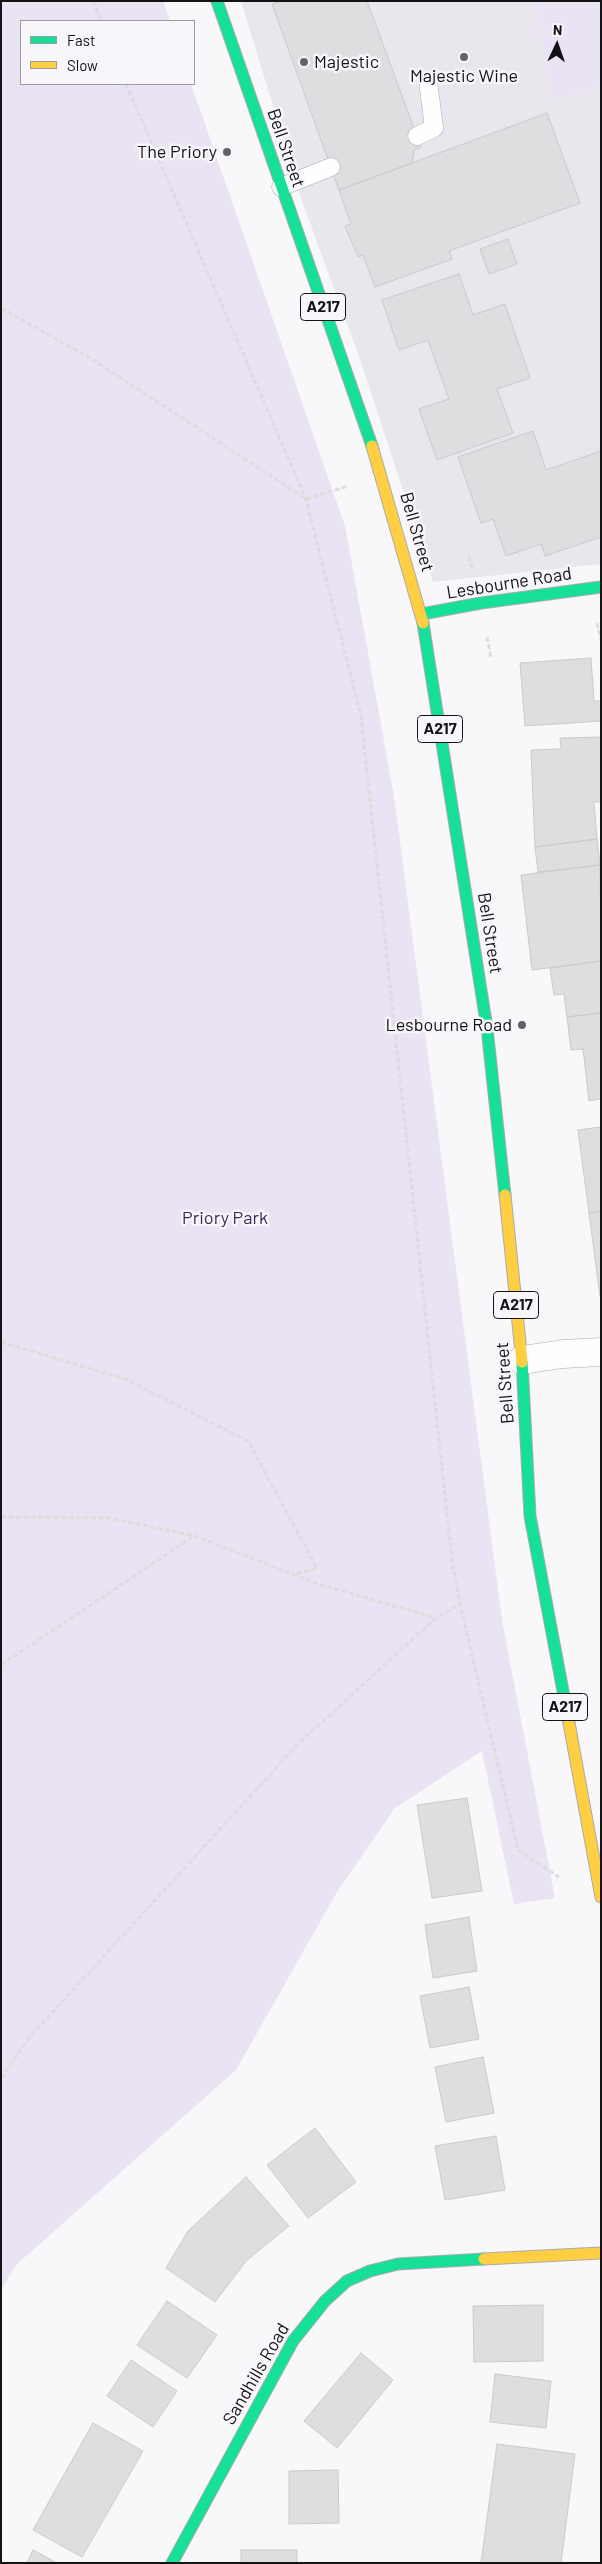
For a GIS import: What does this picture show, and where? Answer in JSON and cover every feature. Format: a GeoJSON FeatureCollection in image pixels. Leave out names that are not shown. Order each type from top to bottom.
{"type":"FeatureCollection","features":[{"type":"Feature","properties":{"kind":"main road","name":"Bell Street"},"geometry":{"type":"LineString","coordinates":[[217,1],[378,463],[422,614],[487,1028],[522,1360],[530,1516],[601,1897]]}},
{"type":"Feature","properties":{"kind":"main road","name":"Lesbourne Road"},"geometry":{"type":"LineString","coordinates":[[422,614],[481,603],[601,587]]}},
{"type":"Feature","properties":{"kind":"main road","name":"Sandhills Road"},"geometry":{"type":"LineString","coordinates":[[172,2563],[293,2341],[325,2300],[347,2281],[370,2271],[398,2264],[601,2253]]}},
{"type":"Feature","properties":{"kind":"street"},"geometry":{"type":"LineString","coordinates":[[522,1360],[563,1354],[601,1352]]}},
{"type":"Feature","properties":{"kind":"lane"},"geometry":{"type":"LineString","coordinates":[[417,136],[434,128],[428,81]]}},
{"type":"Feature","properties":{"kind":"lane"},"geometry":{"type":"LineString","coordinates":[[281,187],[330,167]]}},
{"type":"Feature","properties":{"kind":"path"},"geometry":{"type":"LineString","coordinates":[[93,1],[101,20]]}},
{"type":"Feature","properties":{"kind":"path"},"geometry":{"type":"LineString","coordinates":[[126,85],[306,499],[361,716],[451,1551],[460,1604],[518,1850],[565,1880]]}},
{"type":"Feature","properties":{"kind":"path"},"geometry":{"type":"LineString","coordinates":[[1,308],[92,359],[306,499],[356,484]]}},
{"type":"Feature","properties":{"kind":"path"},"geometry":{"type":"LineString","coordinates":[[597,614],[598,635],[601,641]]}},
{"type":"Feature","properties":{"kind":"path"},"geometry":{"type":"LineString","coordinates":[[1,1342],[124,1379],[248,1441],[317,1568],[293,1574]]}},
{"type":"Feature","properties":{"kind":"path"},"geometry":{"type":"LineString","coordinates":[[1,1517],[109,1518],[194,1536],[318,1584],[436,1618]]}},
{"type":"Feature","properties":{"kind":"path"},"geometry":{"type":"LineString","coordinates":[[1,1665],[194,1536]]}},
{"type":"Feature","properties":{"kind":"path"},"geometry":{"type":"LineString","coordinates":[[1,2078],[28,2039],[300,1742],[436,1618],[460,1604]]}},
{"type":"Feature","properties":{"kind":"shaded area"},"geometry":{"type":"Polygon","coordinates":[[[241,1],[537,1],[601,83],[601,564],[433,582],[361,362],[303,204],[241,1]]]}},
{"type":"Feature","properties":{"kind":"green space","name":"Priory Park"},"geometry":{"type":"Polygon","coordinates":[[[1,1],[163,1],[170,20],[20,20],[20,85],[191,85],[345,526],[394,796],[502,1620],[555,1898],[514,1904],[482,1751],[395,1808],[337,1892],[236,2070],[16,2265],[1,2290],[1,1]]]}},
{"type":"Feature","properties":{"kind":"green space"},"geometry":{"type":"Polygon","coordinates":[[[536,1],[601,1],[601,84],[553,100],[536,1]]]}},
{"type":"Feature","properties":{"kind":"building"},"geometry":{"type":"Polygon","coordinates":[[[282,1],[367,1],[421,147],[414,150],[412,163],[339,190],[272,4],[282,1]]]}},
{"type":"Feature","properties":{"kind":"building"},"geometry":{"type":"Polygon","coordinates":[[[547,113],[580,203],[449,251],[452,259],[375,287],[363,255],[358,257],[345,226],[351,224],[339,190],[547,113]]]}},
{"type":"Feature","properties":{"kind":"building"},"geometry":{"type":"Polygon","coordinates":[[[508,239],[517,264],[489,274],[480,249],[508,239]]]}},
{"type":"Feature","properties":{"kind":"building"},"geometry":{"type":"Polygon","coordinates":[[[459,274],[473,315],[505,304],[530,378],[497,389],[513,433],[437,460],[419,409],[449,399],[428,340],[399,350],[382,300],[459,274]]]}},
{"type":"Feature","properties":{"kind":"building"},"geometry":{"type":"Polygon","coordinates":[[[533,431],[546,470],[601,451],[601,537],[545,556],[541,544],[506,556],[493,519],[481,523],[458,457],[533,431]]]}},
{"type":"Feature","properties":{"kind":"building"},"geometry":{"type":"Polygon","coordinates":[[[591,658],[594,701],[601,701],[601,721],[525,726],[520,663],[591,658]]]}},
{"type":"Feature","properties":{"kind":"building"},"geometry":{"type":"Polygon","coordinates":[[[601,737],[601,802],[594,802],[597,839],[535,847],[531,750],[561,749],[560,738],[601,737]]]}},
{"type":"Feature","properties":{"kind":"building"},"geometry":{"type":"Polygon","coordinates":[[[597,839],[600,865],[538,872],[535,847],[597,839]]]}},
{"type":"Feature","properties":{"kind":"building"},"geometry":{"type":"Polygon","coordinates":[[[600,865],[601,961],[532,970],[521,875],[600,865]]]}},
{"type":"Feature","properties":{"kind":"building"},"geometry":{"type":"Polygon","coordinates":[[[601,961],[601,1013],[567,1017],[564,994],[554,995],[550,968],[601,961]]]}},
{"type":"Feature","properties":{"kind":"building"},"geometry":{"type":"Polygon","coordinates":[[[601,1013],[601,1099],[589,1101],[583,1049],[571,1050],[567,1017],[601,1013]]]}},
{"type":"Feature","properties":{"kind":"building"},"geometry":{"type":"Polygon","coordinates":[[[601,1127],[601,1211],[589,1213],[578,1130],[601,1127]]]}},
{"type":"Feature","properties":{"kind":"building"},"geometry":{"type":"Polygon","coordinates":[[[601,1211],[601,1296],[600,1296],[589,1213],[601,1211]]]}},
{"type":"Feature","properties":{"kind":"building"},"geometry":{"type":"Polygon","coordinates":[[[467,1798],[482,1891],[432,1898],[417,1805],[467,1798]]]}},
{"type":"Feature","properties":{"kind":"building"},"geometry":{"type":"Polygon","coordinates":[[[469,1917],[477,1971],[433,1978],[425,1925],[469,1917]]]}},
{"type":"Feature","properties":{"kind":"building"},"geometry":{"type":"Polygon","coordinates":[[[469,1987],[479,2039],[430,2048],[420,1996],[469,1987]]]}},
{"type":"Feature","properties":{"kind":"building"},"geometry":{"type":"Polygon","coordinates":[[[483,2057],[494,2113],[446,2122],[435,2067],[483,2057]]]}},
{"type":"Feature","properties":{"kind":"building"},"geometry":{"type":"Polygon","coordinates":[[[315,2128],[356,2182],[308,2218],[267,2165],[315,2128]]]}},
{"type":"Feature","properties":{"kind":"building"},"geometry":{"type":"Polygon","coordinates":[[[496,2136],[505,2190],[445,2200],[435,2146],[496,2136]]]}},
{"type":"Feature","properties":{"kind":"building"},"geometry":{"type":"Polygon","coordinates":[[[246,2177],[289,2226],[246,2261],[215,2302],[166,2268],[188,2231],[246,2177]]]}},
{"type":"Feature","properties":{"kind":"building"},"geometry":{"type":"Polygon","coordinates":[[[167,2301],[217,2335],[187,2378],[137,2345],[167,2301]]]}},
{"type":"Feature","properties":{"kind":"building"},"geometry":{"type":"Polygon","coordinates":[[[543,2305],[543,2361],[474,2362],[473,2306],[543,2305]]]}},
{"type":"Feature","properties":{"kind":"building"},"geometry":{"type":"Polygon","coordinates":[[[361,2353],[393,2380],[337,2448],[304,2421],[361,2353]]]}},
{"type":"Feature","properties":{"kind":"building"},"geometry":{"type":"Polygon","coordinates":[[[131,2360],[177,2391],[153,2427],[107,2396],[131,2360]]]}},
{"type":"Feature","properties":{"kind":"building"},"geometry":{"type":"Polygon","coordinates":[[[495,2374],[551,2381],[546,2428],[490,2422],[495,2374]]]}},
{"type":"Feature","properties":{"kind":"building"},"geometry":{"type":"Polygon","coordinates":[[[93,2423],[143,2451],[82,2557],[33,2530],[93,2423]]]}},
{"type":"Feature","properties":{"kind":"building"},"geometry":{"type":"Polygon","coordinates":[[[497,2444],[575,2454],[561,2563],[481,2563],[497,2444]]]}},
{"type":"Feature","properties":{"kind":"building"},"geometry":{"type":"Polygon","coordinates":[[[338,2470],[339,2523],[289,2524],[289,2471],[338,2470]]]}},
{"type":"Feature","properties":{"kind":"building"},"geometry":{"type":"Polygon","coordinates":[[[33,2550],[57,2563],[27,2563],[33,2550]]]}},
{"type":"Feature","properties":{"kind":"building"},"geometry":{"type":"Polygon","coordinates":[[[241,2550],[297,2550],[297,2563],[241,2563],[241,2550]]]}},
{"type":"Feature","properties":{"kind":"traffic: fast"},"geometry":{"type":"LineString","coordinates":[[217,1],[372,446]]}},
{"type":"Feature","properties":{"kind":"traffic: fast"},"geometry":{"type":"LineString","coordinates":[[422,614],[481,603],[601,587]]}},
{"type":"Feature","properties":{"kind":"traffic: fast"},"geometry":{"type":"LineString","coordinates":[[423,623],[487,1028],[505,1195]]}},
{"type":"Feature","properties":{"kind":"traffic: fast"},"geometry":{"type":"LineString","coordinates":[[522,1362],[530,1516],[569,1723]]}},
{"type":"Feature","properties":{"kind":"traffic: fast"},"geometry":{"type":"LineString","coordinates":[[172,2563],[293,2341],[325,2301],[347,2281],[370,2271],[398,2264],[484,2259]]}},
{"type":"Feature","properties":{"kind":"traffic: slow"},"geometry":{"type":"LineString","coordinates":[[372,446],[423,623]]}},
{"type":"Feature","properties":{"kind":"traffic: slow"},"geometry":{"type":"LineString","coordinates":[[505,1195],[522,1362]]}},
{"type":"Feature","properties":{"kind":"traffic: slow"},"geometry":{"type":"LineString","coordinates":[[569,1723],[601,1897]]}},
{"type":"Feature","properties":{"kind":"traffic: slow"},"geometry":{"type":"LineString","coordinates":[[484,2259],[601,2253]]}},
{"type":"Feature","properties":{"kind":"place","name":"Majestic Wine"},"geometry":{"type":"Point","coordinates":[464,57]}},
{"type":"Feature","properties":{"kind":"place","name":"Majestic"},"geometry":{"type":"Point","coordinates":[304,62]}},
{"type":"Feature","properties":{"kind":"place","name":"The Priory"},"geometry":{"type":"Point","coordinates":[227,152]}},
{"type":"Feature","properties":{"kind":"place","name":"Lesbourne Road"},"geometry":{"type":"Point","coordinates":[522,1025]}}]}
